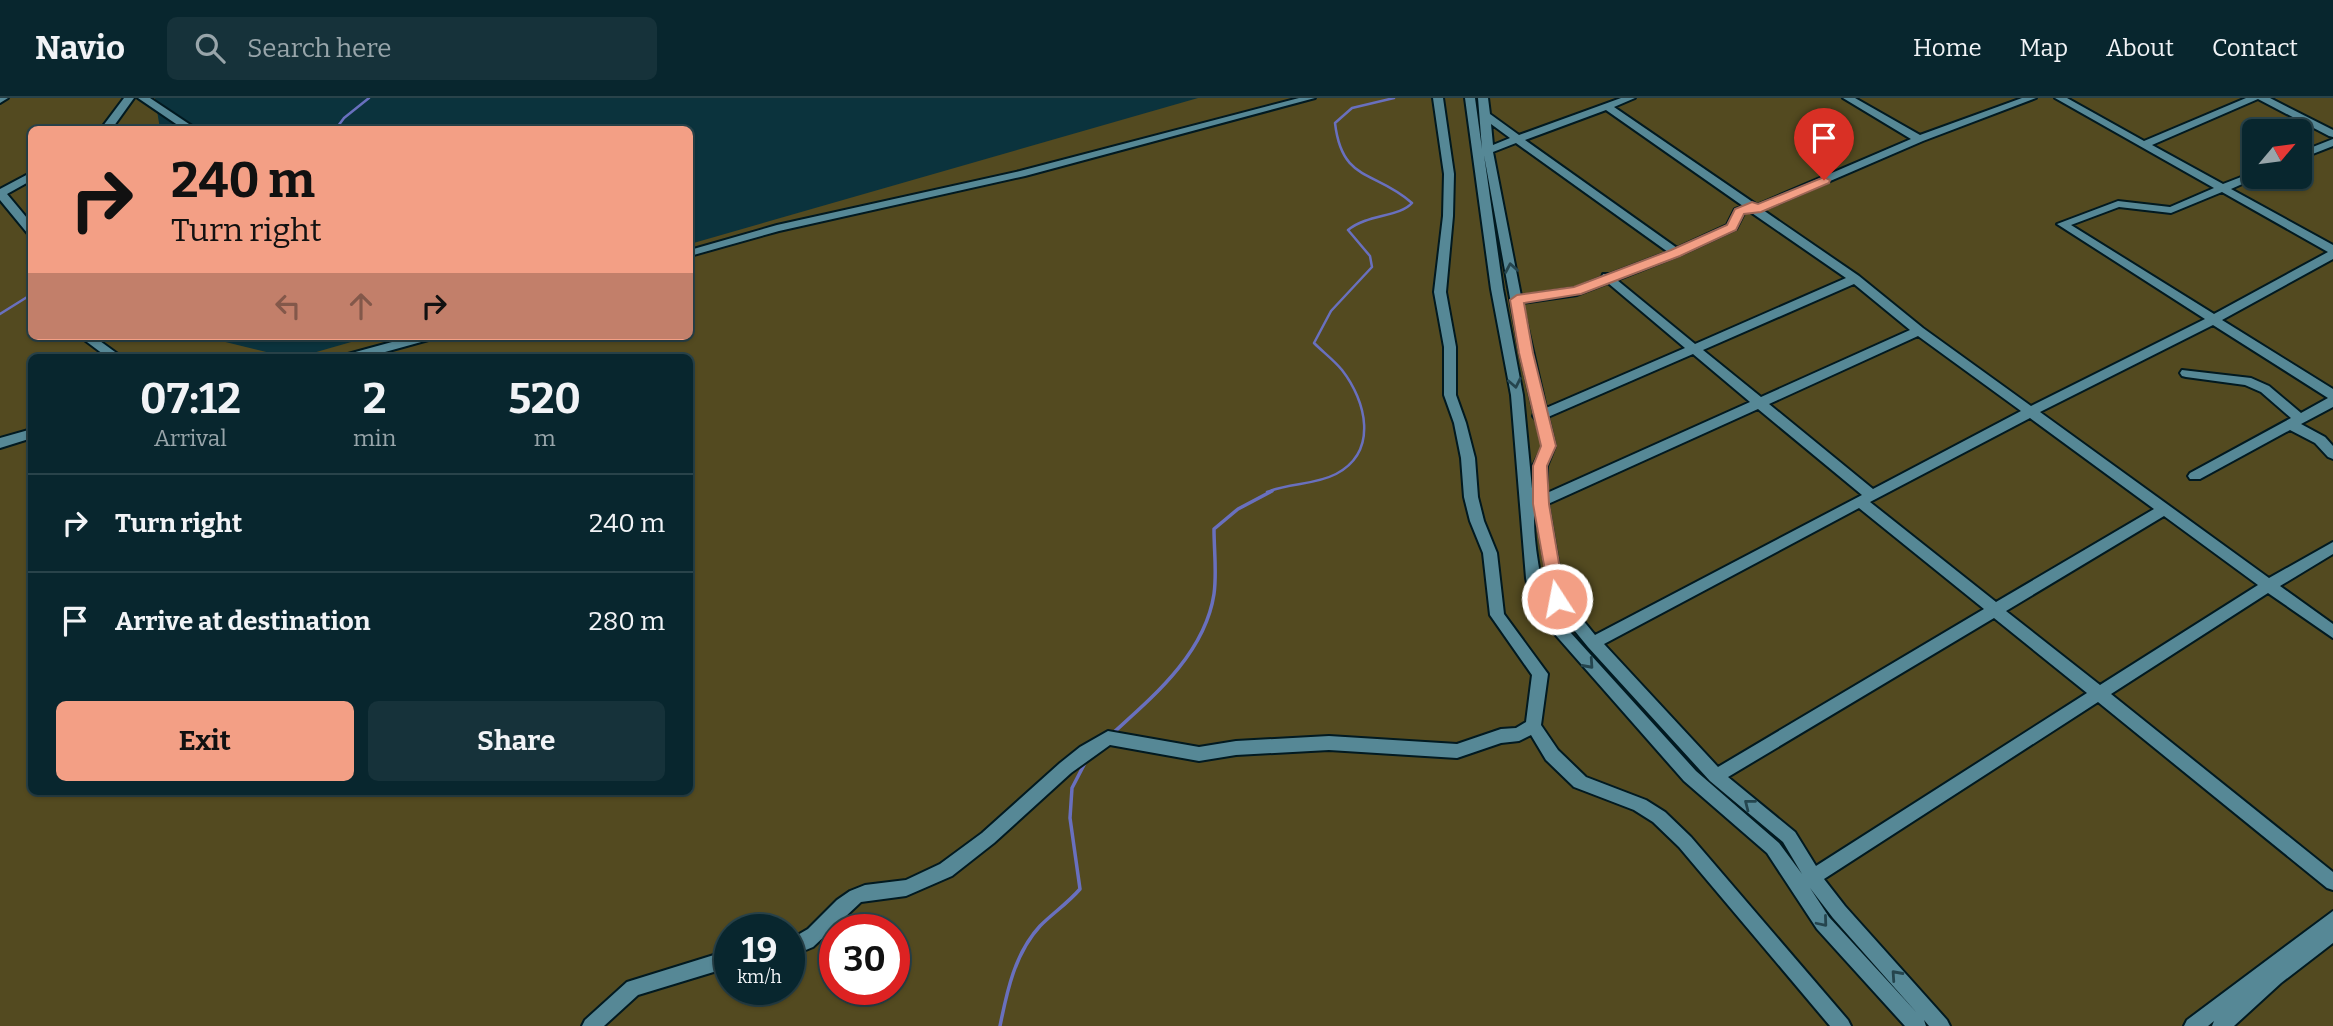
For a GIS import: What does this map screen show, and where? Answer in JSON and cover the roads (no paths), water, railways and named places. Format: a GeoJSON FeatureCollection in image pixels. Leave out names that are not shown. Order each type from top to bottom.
{"type":"FeatureCollection","features":[{"type":"Feature","properties":{"kind":"street"},"geometry":{"type":"LineString","coordinates":[[108,126],[129,98]]}},
{"type":"Feature","properties":{"kind":"street"},"geometry":{"type":"LineString","coordinates":[[143,98],[187,126]]}},
{"type":"Feature","properties":{"kind":"street"},"geometry":{"type":"LineString","coordinates":[[693,252],[776,228],[1049,167],[1310,98]]}},
{"type":"Feature","properties":{"kind":"street"},"geometry":{"type":"LineString","coordinates":[[1438,98],[1449,174],[1448,216],[1440,292],[1450,346],[1450,395],[1468,458],[1471,497],[1490,553],[1497,615],[1540,674],[1533,726],[1552,755],[1580,782],[1640,805],[1659,817],[1685,842],[1842,1026]]}},
{"type":"Feature","properties":{"kind":"street"},"geometry":{"type":"LineString","coordinates":[[1470,98],[1517,300],[1539,416],[1549,446],[1540,466],[1541,504],[1557,599],[1593,643],[1716,776],[1789,837],[1813,878],[1839,912],[1941,1026]]}},
{"type":"Feature","properties":{"kind":"street"},"geometry":{"type":"LineString","coordinates":[[1483,98],[1483,151],[1497,289],[1518,402],[1533,578],[1545,615],[1689,776],[1773,848],[1823,923],[1917,1026]]}},
{"type":"Feature","properties":{"kind":"street"},"geometry":{"type":"LineString","coordinates":[[1483,151],[1630,98]]}},
{"type":"Feature","properties":{"kind":"street"},"geometry":{"type":"LineString","coordinates":[[1849,98],[1919,139]]}},
{"type":"Feature","properties":{"kind":"street"},"geometry":{"type":"LineString","coordinates":[[1517,300],[1577,291],[1675,253],[1732,227],[1739,211],[1755,207],[1919,139],[2031,98]]}},
{"type":"Feature","properties":{"kind":"street"},"geometry":{"type":"LineString","coordinates":[[2060,98],[2333,252]]}},
{"type":"Feature","properties":{"kind":"street"},"geometry":{"type":"LineString","coordinates":[[2143,145],[2254,98]]}},
{"type":"Feature","properties":{"kind":"street"},"geometry":{"type":"LineString","coordinates":[[2262,98],[2333,134]]}},
{"type":"Feature","properties":{"kind":"street"},"geometry":{"type":"LineString","coordinates":[[1606,106],[1855,279],[1919,331],[2333,632]]}},
{"type":"Feature","properties":{"kind":"street"},"geometry":{"type":"LineString","coordinates":[[1484,115],[1675,253]]}},
{"type":"Feature","properties":{"kind":"street"},"geometry":{"type":"LineString","coordinates":[[2312,151],[2333,142]]}},
{"type":"Feature","properties":{"kind":"street"},"geometry":{"type":"LineString","coordinates":[[28,177],[0,193],[28,227]]}},
{"type":"Feature","properties":{"kind":"street"},"geometry":{"type":"LineString","coordinates":[[2242,180],[2171,210],[2118,204],[2062,225],[2333,395]]}},
{"type":"Feature","properties":{"kind":"street"},"geometry":{"type":"LineString","coordinates":[[1593,643],[2029,412],[2213,320],[2333,252]]}},
{"type":"Feature","properties":{"kind":"street"},"geometry":{"type":"LineString","coordinates":[[1608,277],[1760,401],[1867,499],[1996,610],[2333,882]]}},
{"type":"Feature","properties":{"kind":"street"},"geometry":{"type":"LineString","coordinates":[[1539,416],[1855,279]]}},
{"type":"Feature","properties":{"kind":"street"},"geometry":{"type":"LineString","coordinates":[[1525,507],[1541,504],[1760,401],[1919,331]]}},
{"type":"Feature","properties":{"kind":"street"},"geometry":{"type":"LineString","coordinates":[[91,340],[112,354]]}},
{"type":"Feature","properties":{"kind":"street"},"geometry":{"type":"LineString","coordinates":[[376,353],[416,340]]}},
{"type":"Feature","properties":{"kind":"street"},"geometry":{"type":"LineString","coordinates":[[1510,355],[1526,353]]}},
{"type":"Feature","properties":{"kind":"street"},"geometry":{"type":"LineString","coordinates":[[2186,373],[2247,381],[2265,388],[2297,423],[2320,440],[2333,454]]}},
{"type":"Feature","properties":{"kind":"street"},"geometry":{"type":"LineString","coordinates":[[2195,476],[2244,448],[2297,423],[2333,401]]}},
{"type":"Feature","properties":{"kind":"street"},"geometry":{"type":"LineString","coordinates":[[0,443],[28,434]]}},
{"type":"Feature","properties":{"kind":"street"},"geometry":{"type":"LineString","coordinates":[[1716,776],[2165,509]]}},
{"type":"Feature","properties":{"kind":"street"},"geometry":{"type":"LineString","coordinates":[[1529,534],[1545,535]]}},
{"type":"Feature","properties":{"kind":"street"},"geometry":{"type":"LineString","coordinates":[[1797,886],[2333,547]]}},
{"type":"Feature","properties":{"kind":"street"},"geometry":{"type":"LineString","coordinates":[[805,943],[829,918],[863,892],[904,889],[946,870],[1023,809],[1064,767],[1108,738],[1199,754],[1236,748],[1329,743],[1457,751],[1501,736],[1520,734],[1533,726]]}},
{"type":"Feature","properties":{"kind":"street"},"geometry":{"type":"LineString","coordinates":[[2193,1026],[2333,919]]}},
{"type":"Feature","properties":{"kind":"street"},"geometry":{"type":"LineString","coordinates":[[2221,1026],[2245,1002],[2314,945],[2333,933]]}},
{"type":"Feature","properties":{"kind":"street"},"geometry":{"type":"LineString","coordinates":[[591,1026],[633,988],[714,963]]}},
{"type":"Feature","properties":{"kind":"waterway"},"geometry":{"type":"LineString","coordinates":[[338,126],[369,98]]}},
{"type":"Feature","properties":{"kind":"waterway"},"geometry":{"type":"LineString","coordinates":[[1267,492],[1336,474],[1350,464],[1363,439],[1362,410],[1350,382],[1339,366],[1314,343],[1331,311],[1372,267],[1370,256],[1348,230],[1364,221],[1400,211],[1412,203],[1353,166],[1339,142],[1335,123],[1352,108],[1394,98]]}},
{"type":"Feature","properties":{"kind":"waterway"},"geometry":{"type":"LineString","coordinates":[[0,314],[28,296]]}},
{"type":"Feature","properties":{"kind":"waterway"},"geometry":{"type":"LineString","coordinates":[[1113,733],[1176,672],[1200,635],[1214,594],[1214,529],[1238,509],[1272,491]]}},
{"type":"Feature","properties":{"kind":"waterway"},"geometry":{"type":"LineString","coordinates":[[1000,1026],[1009,986],[1024,948],[1040,926],[1080,889],[1070,818],[1072,788],[1086,761]]}}]}
